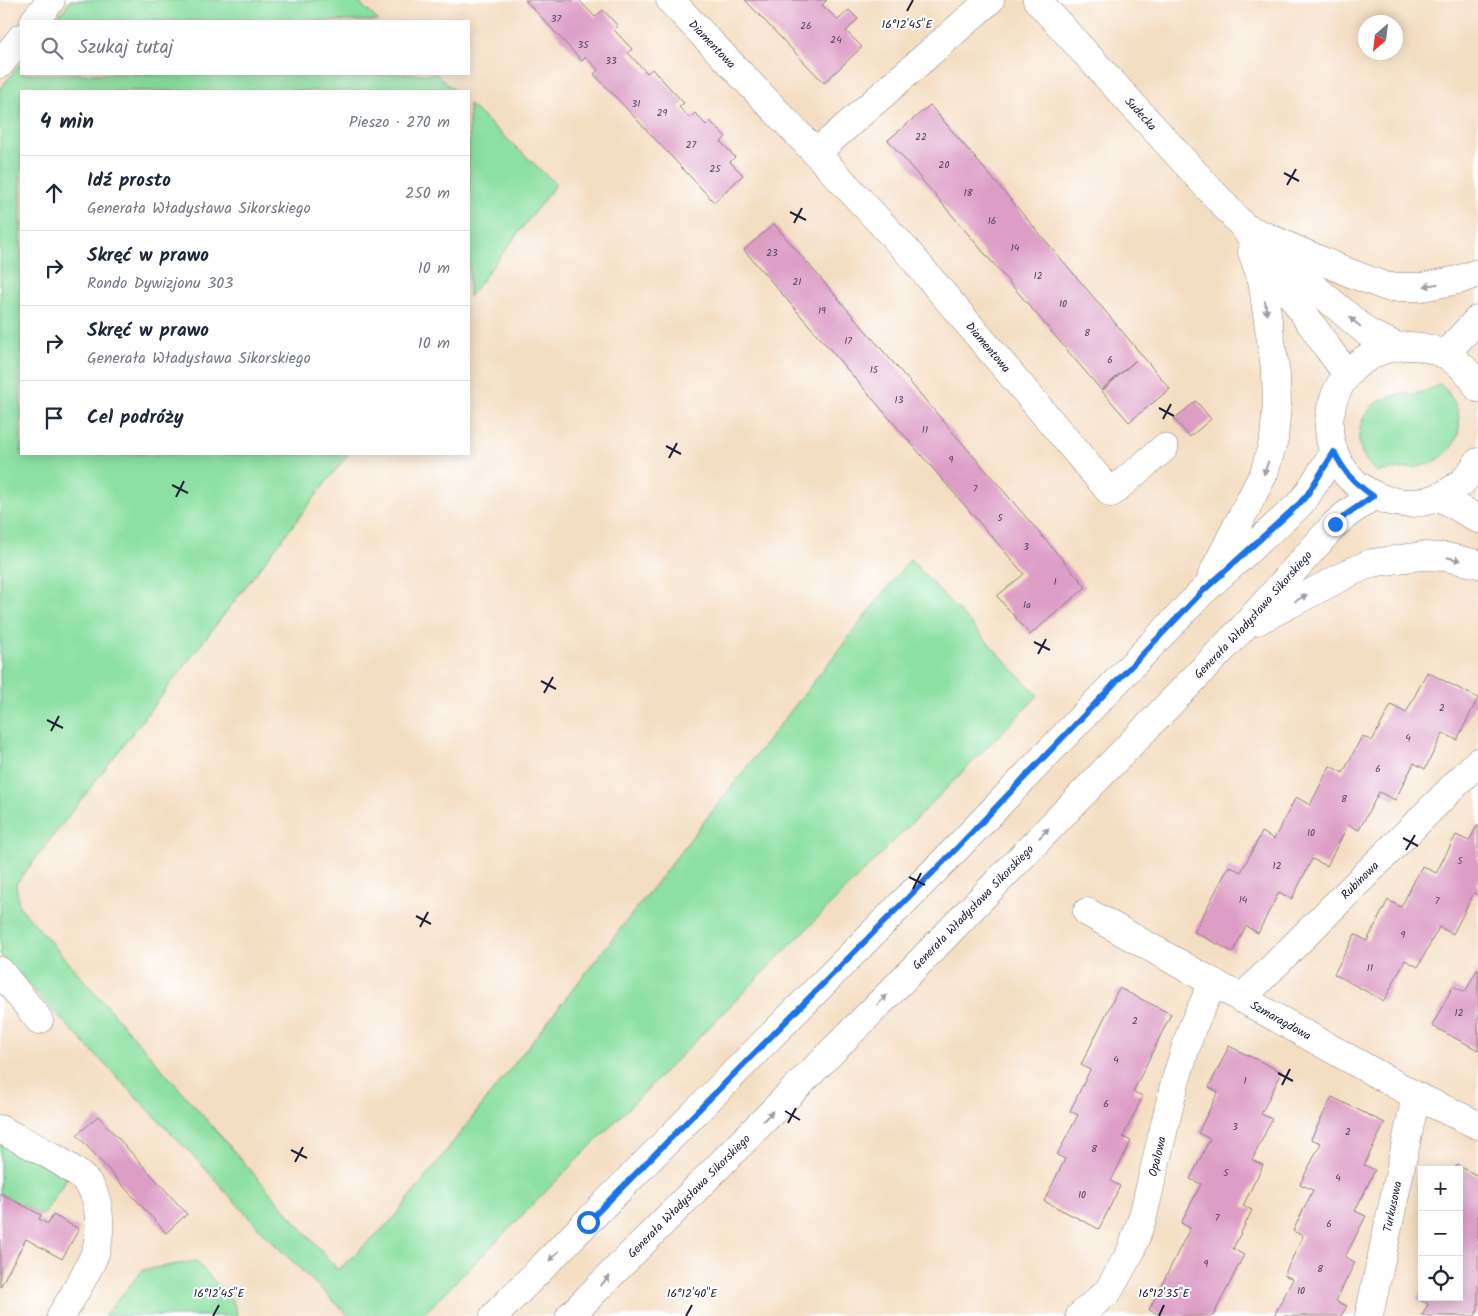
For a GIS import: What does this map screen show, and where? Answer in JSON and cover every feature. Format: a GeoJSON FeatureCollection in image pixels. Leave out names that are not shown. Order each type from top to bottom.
{"type":"FeatureCollection","features":[{"type":"Feature","properties":{"kind":"street"},"geometry":{"type":"LineString","coordinates":[[35,20],[52,0]]}},
{"type":"Feature","properties":{"kind":"street","name":"Diamentowa"},"geometry":{"type":"LineString","coordinates":[[670,0],[906,250],[1111,492],[1164,448]]}},
{"type":"Feature","properties":{"kind":"street"},"geometry":{"type":"LineString","coordinates":[[816,153],[990,0]]}},
{"type":"Feature","properties":{"kind":"street","name":"Sudecka"},"geometry":{"type":"LineString","coordinates":[[1037,0],[1244,227],[1368,333],[1396,346]]}},
{"type":"Feature","properties":{"kind":"street"},"geometry":{"type":"LineString","coordinates":[[0,64],[20,39]]}},
{"type":"Feature","properties":{"kind":"street"},"geometry":{"type":"LineString","coordinates":[[1244,227],[1350,273],[1387,286],[1422,287],[1458,280],[1478,273]]}},
{"type":"Feature","properties":{"kind":"street"},"geometry":{"type":"LineString","coordinates":[[1203,591],[1264,473],[1274,439],[1277,404],[1276,375],[1262,280],[1244,227]]}},
{"type":"Feature","properties":{"kind":"street","name":"Sudecka"},"geometry":{"type":"LineString","coordinates":[[1244,227],[1347,374]]}},
{"type":"Feature","properties":{"kind":"street"},"geometry":{"type":"LineString","coordinates":[[1445,354],[1478,319]]}},
{"type":"Feature","properties":{"kind":"street"},"geometry":{"type":"LineString","coordinates":[[1478,388],[1462,366],[1445,354],[1421,346],[1396,346],[1378,352],[1361,361],[1347,374],[1336,391],[1330,411],[1329,432],[1334,452],[1343,470],[1356,484],[1373,496],[1395,502],[1418,503],[1440,497],[1462,483],[1478,462]]}},
{"type":"Feature","properties":{"kind":"street"},"geometry":{"type":"LineString","coordinates":[[494,1316],[950,855],[1203,591],[1299,504],[1307,495],[1334,452]]}},
{"type":"Feature","properties":{"kind":"street","name":"Generała Władysława Sikorskiego"},"geometry":{"type":"LineString","coordinates":[[570,1316],[885,998],[1242,629],[1335,524],[1373,496]]}},
{"type":"Feature","properties":{"kind":"street"},"geometry":{"type":"LineString","coordinates":[[1440,497],[1478,519]]}},
{"type":"Feature","properties":{"kind":"street"},"geometry":{"type":"LineString","coordinates":[[1242,629],[1352,570],[1372,563],[1421,556],[1446,557],[1478,564]]}},
{"type":"Feature","properties":{"kind":"street","name":"Rubinowa"},"geometry":{"type":"LineString","coordinates":[[1241,999],[1478,762]]}},
{"type":"Feature","properties":{"kind":"street","name":"Szmaragdowa"},"geometry":{"type":"LineString","coordinates":[[1087,912],[1416,1096],[1475,1118]]}},
{"type":"Feature","properties":{"kind":"street"},"geometry":{"type":"LineString","coordinates":[[0,971],[39,1020]]}},
{"type":"Feature","properties":{"kind":"street","name":"Opalowa"},"geometry":{"type":"LineString","coordinates":[[1080,1316],[1109,1290],[1130,1251],[1143,1216],[1175,1082],[1192,1028],[1214,983]]}},
{"type":"Feature","properties":{"kind":"street","name":"Turkusowa"},"geometry":{"type":"LineString","coordinates":[[1369,1316],[1416,1096]]}},
{"type":"Feature","properties":{"kind":"street"},"geometry":{"type":"LineString","coordinates":[[0,1129],[70,1167],[87,1181],[97,1200],[100,1228],[94,1254],[61,1316]]}},
{"type":"Feature","properties":{"kind":"green space"},"geometry":{"type":"Polygon","coordinates":[[[71,0],[356,0],[378,20],[55,20],[71,0]]]}},
{"type":"Feature","properties":{"kind":"green space"},"geometry":{"type":"Polygon","coordinates":[[[20,64],[20,75],[437,75],[454,90],[20,90],[20,455],[347,455],[16,884],[19,906],[338,1270],[392,1220],[910,559],[1038,696],[422,1316],[349,1316],[265,1235],[199,1162],[0,954],[0,89],[20,64]]]}},
{"type":"Feature","properties":{"kind":"green space"},"geometry":{"type":"Polygon","coordinates":[[[470,105],[556,184],[470,296],[470,105]]]}},
{"type":"Feature","properties":{"kind":"green space"},"geometry":{"type":"Polygon","coordinates":[[[1440,384],[1449,394],[1459,415],[1457,437],[1451,447],[1443,456],[1431,463],[1412,468],[1377,472],[1366,461],[1359,441],[1363,418],[1367,412],[1372,406],[1386,398],[1424,392],[1440,384]]]}},
{"type":"Feature","properties":{"kind":"green space"},"geometry":{"type":"Polygon","coordinates":[[[0,1141],[67,1178],[44,1214],[41,1215],[0,1193],[0,1141]]]}},
{"type":"Feature","properties":{"kind":"green space"},"geometry":{"type":"Polygon","coordinates":[[[196,1261],[234,1303],[237,1316],[104,1316],[143,1270],[196,1261]]]}},
{"type":"Feature","properties":{"kind":"building"},"geometry":{"type":"Polygon","coordinates":[[[525,0],[579,0],[595,17],[603,10],[618,26],[614,30],[632,49],[628,53],[647,73],[652,69],[684,103],[679,107],[690,118],[695,113],[706,125],[710,121],[726,137],[721,142],[735,157],[730,162],[743,175],[714,202],[594,74],[598,70],[586,57],[582,61],[525,0]]]}},
{"type":"Feature","properties":{"kind":"building"},"geometry":{"type":"Polygon","coordinates":[[[745,0],[827,0],[822,5],[838,20],[849,10],[858,19],[846,31],[862,47],[824,83],[745,0]]]}},
{"type":"Feature","properties":{"kind":"building"},"geometry":{"type":"Polygon","coordinates":[[[930,105],[1170,389],[1129,422],[1102,391],[1136,360],[1101,390],[888,140],[930,105]]]}},
{"type":"Feature","properties":{"kind":"building"},"geometry":{"type":"Polygon","coordinates":[[[774,224],[1086,587],[1030,635],[997,596],[1024,574],[744,250],[774,224]]]}},
{"type":"Feature","properties":{"kind":"building"},"geometry":{"type":"Polygon","coordinates":[[[1196,401],[1211,419],[1190,437],[1174,419],[1196,401]]]}},
{"type":"Feature","properties":{"kind":"building"},"geometry":{"type":"Polygon","coordinates":[[[1427,672],[1478,698],[1457,740],[1443,733],[1425,769],[1414,763],[1395,800],[1379,792],[1359,830],[1348,825],[1327,866],[1312,859],[1292,899],[1279,892],[1258,933],[1246,926],[1233,952],[1194,932],[1229,866],[1241,872],[1262,832],[1274,839],[1296,797],[1310,805],[1330,766],[1343,773],[1362,736],[1372,741],[1391,705],[1406,713],[1427,672]]]}},
{"type":"Feature","properties":{"kind":"building"},"geometry":{"type":"Polygon","coordinates":[[[1478,824],[1478,895],[1474,893],[1453,934],[1439,927],[1418,967],[1405,960],[1384,1001],[1334,974],[1355,934],[1367,941],[1388,900],[1401,907],[1422,866],[1436,873],[1456,835],[1469,841],[1478,824]]]}},
{"type":"Feature","properties":{"kind":"building"},"geometry":{"type":"Polygon","coordinates":[[[1478,968],[1478,1050],[1432,1026],[1453,986],[1465,992],[1478,968]]]}},
{"type":"Feature","properties":{"kind":"building"},"geometry":{"type":"Polygon","coordinates":[[[1119,988],[1171,1014],[1133,1092],[1143,1096],[1123,1137],[1131,1141],[1111,1181],[1120,1186],[1099,1229],[1044,1201],[1065,1159],[1057,1155],[1078,1115],[1070,1111],[1090,1070],[1081,1065],[1119,988]]]}},
{"type":"Feature","properties":{"kind":"building"},"geometry":{"type":"Polygon","coordinates":[[[1229,1046],[1282,1072],[1261,1114],[1272,1119],[1252,1160],[1263,1165],[1243,1206],[1252,1210],[1233,1249],[1244,1255],[1213,1316],[1162,1316],[1149,1310],[1190,1228],[1181,1223],[1201,1184],[1190,1179],[1210,1139],[1198,1133],[1218,1092],[1209,1087],[1229,1046]]]}},
{"type":"Feature","properties":{"kind":"building"},"geometry":{"type":"Polygon","coordinates":[[[1332,1097],[1385,1123],[1364,1165],[1375,1170],[1355,1211],[1366,1216],[1345,1257],[1355,1262],[1336,1301],[1347,1306],[1341,1316],[1274,1316],[1293,1279],[1284,1275],[1303,1236],[1293,1231],[1313,1190],[1300,1184],[1321,1143],[1311,1139],[1332,1097]]]}},
{"type":"Feature","properties":{"kind":"building"},"geometry":{"type":"Polygon","coordinates":[[[98,1116],[187,1214],[166,1233],[77,1135],[98,1116]]]}},
{"type":"Feature","properties":{"kind":"building"},"geometry":{"type":"Polygon","coordinates":[[[1463,1168],[1478,1176],[1478,1309],[1475,1316],[1422,1316],[1428,1304],[1421,1301],[1463,1301],[1463,1168]]]}},
{"type":"Feature","properties":{"kind":"building"},"geometry":{"type":"Polygon","coordinates":[[[0,1193],[41,1215],[39,1219],[48,1224],[53,1215],[79,1229],[62,1259],[26,1239],[0,1287],[0,1193]]]}},
{"type":"Feature","properties":{"kind":"route"},"geometry":{"type":"LineString","coordinates":[[588,1222],[957,848],[1203,591],[1299,504],[1307,495],[1334,452],[1343,470],[1356,484],[1373,496],[1335,524]]}}]}
